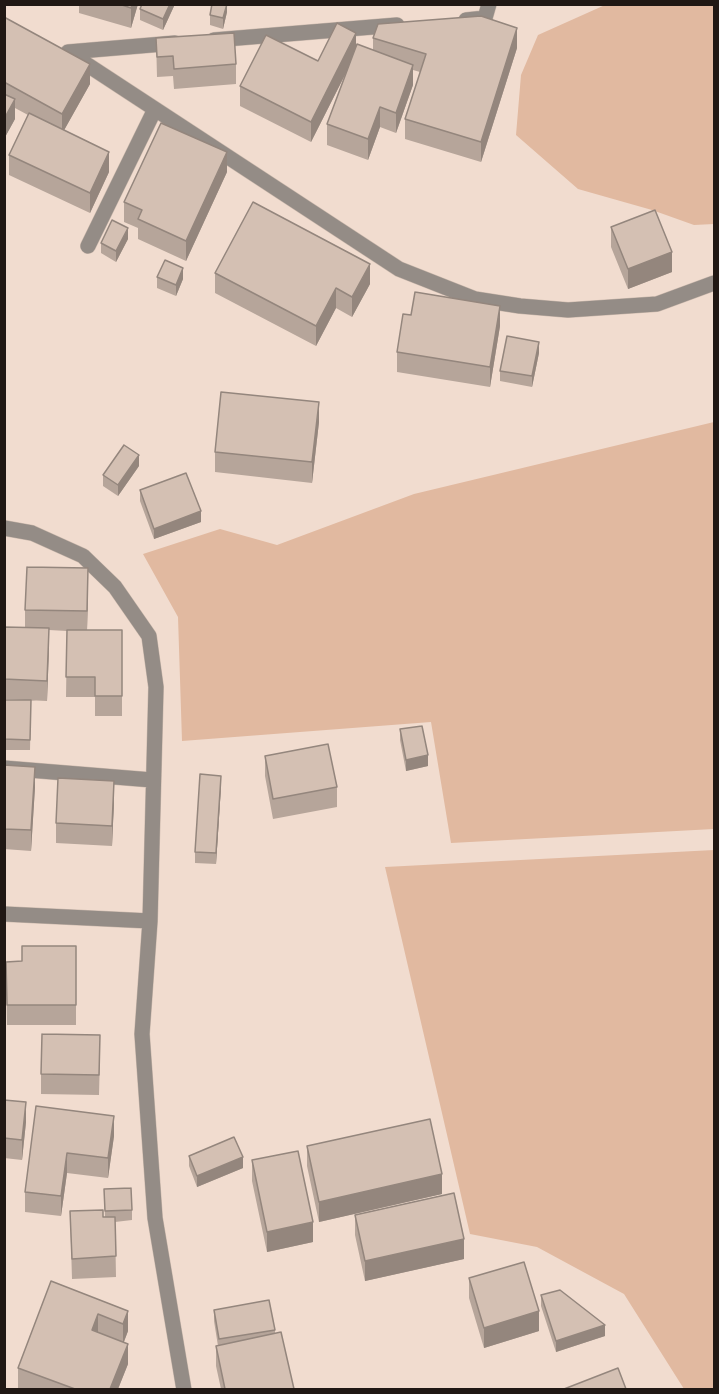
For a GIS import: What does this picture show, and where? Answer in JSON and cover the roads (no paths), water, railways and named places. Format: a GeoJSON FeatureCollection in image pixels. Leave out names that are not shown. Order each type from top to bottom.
{"type":"FeatureCollection","features":[{"type":"Feature","properties":{"kind":"street"},"geometry":{"type":"LineString","coordinates":[[450,21],[485,18],[489,4]]}},
{"type":"Feature","properties":{"kind":"street"},"geometry":{"type":"LineString","coordinates":[[414,24],[193,42],[63,49],[399,269],[475,299],[568,310],[657,304],[714,283]]}},
{"type":"Feature","properties":{"kind":"street"},"geometry":{"type":"LineString","coordinates":[[88,246],[155,109]]}},
{"type":"Feature","properties":{"kind":"street"},"geometry":{"type":"LineString","coordinates":[[4,528],[32,533],[83,556],[115,587],[149,636],[156,687],[150,921],[142,1035],[154,1207],[184,1389]]}},
{"type":"Feature","properties":{"kind":"street"},"geometry":{"type":"LineString","coordinates":[[4,768],[152,780]]}},
{"type":"Feature","properties":{"kind":"street"},"geometry":{"type":"LineString","coordinates":[[4,914],[150,921]]}}]}
